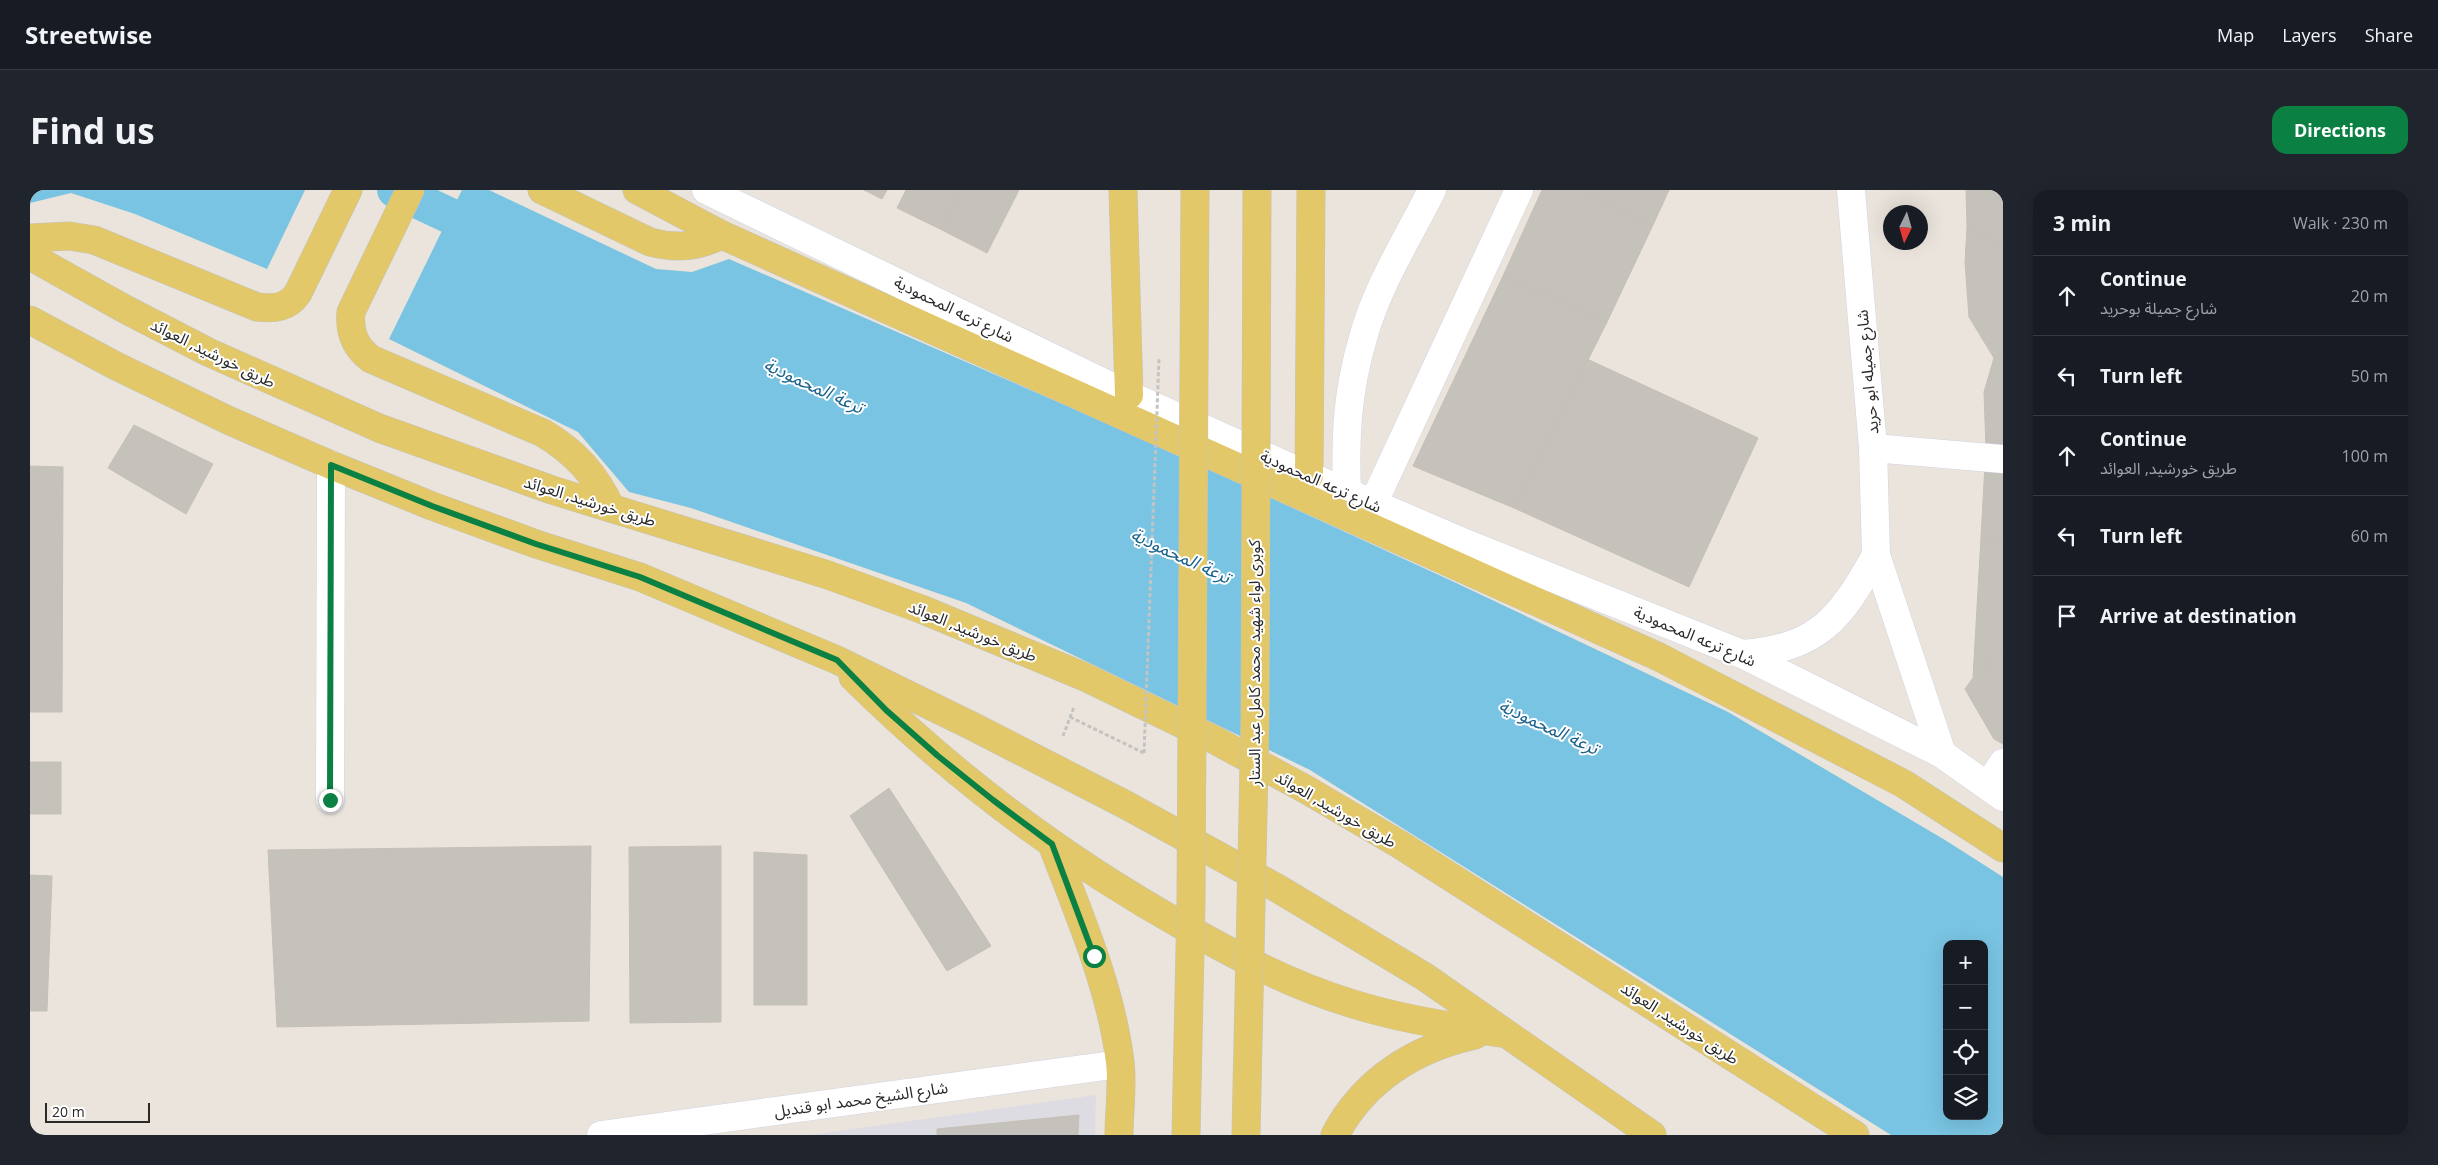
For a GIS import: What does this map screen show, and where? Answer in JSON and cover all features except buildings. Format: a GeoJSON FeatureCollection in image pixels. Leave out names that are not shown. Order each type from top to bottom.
{"type":"FeatureCollection","features":[{"type":"Feature","properties":{"kind":"main road"},"geometry":{"type":"LineString","coordinates":[[30,238],[69,236],[94,240],[257,307],[278,308],[292,302],[298,293],[348,190]]}},
{"type":"Feature","properties":{"kind":"main road"},"geometry":{"type":"LineString","coordinates":[[410,190],[355,302],[350,323],[355,344],[371,359],[543,433],[559,442],[589,468],[602,488],[611,508]]}},
{"type":"Feature","properties":{"kind":"main road"},"geometry":{"type":"LineString","coordinates":[[542,190],[650,242],[686,247],[705,244],[722,235]]}},
{"type":"Feature","properties":{"kind":"main road"},"geometry":{"type":"LineString","coordinates":[[637,190],[722,235],[1659,657],[1904,784],[2003,848]]}},
{"type":"Feature","properties":{"kind":"main road"},"geometry":{"type":"LineString","coordinates":[[1123,190],[1129,395]]}},
{"type":"Feature","properties":{"kind":"main road"},"geometry":{"type":"LineString","coordinates":[[1186,1135],[1191,903],[1195,190]]}},
{"type":"Feature","properties":{"kind":"main road","name":"كوبرى لواء شهيد محمد كامل عبد الستار"},"geometry":{"type":"LineString","coordinates":[[1246,1135],[1255,721],[1257,190]]}},
{"type":"Feature","properties":{"kind":"main road"},"geometry":{"type":"LineString","coordinates":[[1309,476],[1311,190]]}},
{"type":"Feature","properties":{"kind":"main road","name":"طريق خورشيد, العوائد"},"geometry":{"type":"LineString","coordinates":[[30,256],[157,326],[294,392],[379,428],[465,460],[611,508],[819,572],[921,609],[1085,677],[1213,739],[1307,790],[1399,844],[1855,1135]]}},
{"type":"Feature","properties":{"kind":"main road"},"geometry":{"type":"LineString","coordinates":[[30,320],[116,366],[230,421],[331,465],[501,531],[640,577],[837,660],[1126,805],[1277,888],[1425,976],[1652,1135]]}},
{"type":"Feature","properties":{"kind":"main road"},"geometry":{"type":"LineString","coordinates":[[837,660],[886,710],[938,756],[993,800],[1052,844],[1140,902],[1258,967],[1299,985],[1349,1003],[1401,1018],[1453,1027],[1506,1033]]}},
{"type":"Feature","properties":{"kind":"main road"},"geometry":{"type":"LineString","coordinates":[[1052,844],[1094,956],[1110,1013],[1120,1064],[1119,1135]]}},
{"type":"Feature","properties":{"kind":"main road"},"geometry":{"type":"LineString","coordinates":[[1335,1135],[1358,1099],[1400,1063],[1425,1049],[1451,1040],[1478,1034],[1506,1033]]}},
{"type":"Feature","properties":{"kind":"street","name":"شارع ترعه المحمودية"},"geometry":{"type":"LineString","coordinates":[[706,190],[1129,395],[1309,476],[1465,543],[1742,654],[1942,754],[1996,792]]}},
{"type":"Feature","properties":{"kind":"street"},"geometry":{"type":"LineString","coordinates":[[1347,492],[1345,440],[1350,388],[1363,336],[1383,288],[1432,190]]}},
{"type":"Feature","properties":{"kind":"street"},"geometry":{"type":"LineString","coordinates":[[1374,504],[1519,190]]}},
{"type":"Feature","properties":{"kind":"street","name":"شارع جميله ابو حريد"},"geometry":{"type":"LineString","coordinates":[[1851,190],[1873,448],[1876,555],[1942,754]]}},
{"type":"Feature","properties":{"kind":"street"},"geometry":{"type":"LineString","coordinates":[[1873,448],[2003,459]]}},
{"type":"Feature","properties":{"kind":"street"},"geometry":{"type":"LineString","coordinates":[[330,800],[331,465]]}},
{"type":"Feature","properties":{"kind":"street"},"geometry":{"type":"LineString","coordinates":[[1742,654],[1770,652],[1798,644],[1823,629],[1844,609],[1876,555]]}},
{"type":"Feature","properties":{"kind":"street"},"geometry":{"type":"LineString","coordinates":[[1996,792],[2003,763]]}},
{"type":"Feature","properties":{"kind":"street","name":"شارع الشيخ محمد ابو قنديل"},"geometry":{"type":"LineString","coordinates":[[601,1135],[1120,1064]]}},
{"type":"Feature","properties":{"kind":"path"},"geometry":{"type":"LineString","coordinates":[[1070,717],[1144,753],[1159,358]]}},
{"type":"Feature","properties":{"kind":"shaded area"},"geometry":{"type":"Polygon","coordinates":[[[1096,1095],[1095,1135],[810,1135],[1096,1095]]]}},
{"type":"Feature","properties":{"kind":"water"},"geometry":{"type":"Polygon","coordinates":[[[30,190],[305,190],[267,269],[135,214],[71,193],[30,203],[30,190]]]}},
{"type":"Feature","properties":{"kind":"water"},"geometry":{"type":"Polygon","coordinates":[[[462,190],[489,190],[656,269],[692,272],[729,259],[1125,431],[1452,581],[1728,712],[1945,840],[2003,877],[2003,1135],[1891,1135],[1310,770],[966,603],[691,508],[629,492],[578,432],[389,339],[462,190]]]}},
{"type":"Feature","properties":{"kind":"waterway","name":"ترعة المحمودية"},"geometry":{"type":"LineString","coordinates":[[395,190],[495,237]]}},
{"type":"Feature","properties":{"kind":"route"},"geometry":{"type":"LineString","coordinates":[[330,800],[331,465],[432,506],[536,544],[640,577],[837,660],[886,710],[938,756],[1052,844],[1094,956]]}}]}
